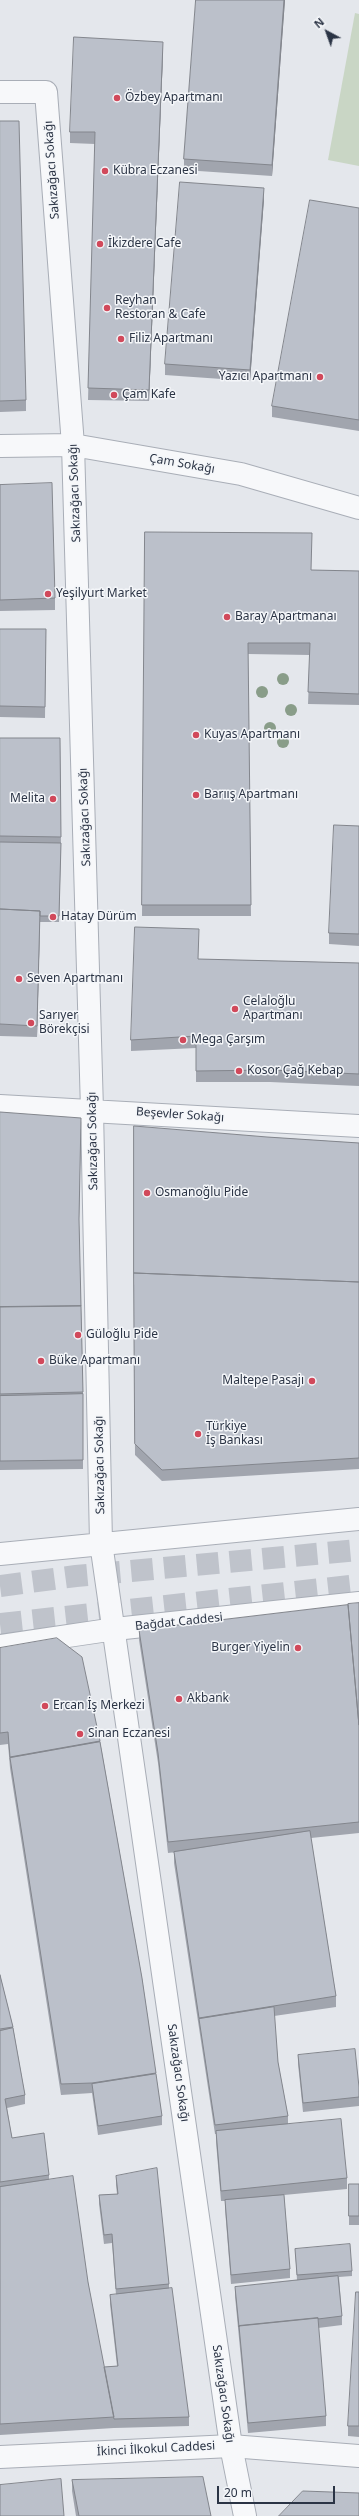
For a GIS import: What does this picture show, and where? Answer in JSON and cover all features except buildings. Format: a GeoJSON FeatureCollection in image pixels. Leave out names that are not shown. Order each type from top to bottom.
{"type":"FeatureCollection","features":[{"type":"Feature","properties":{"kind":"street","name":"Sakızağacı Sokağı"},"geometry":{"type":"LineString","coordinates":[[0,92],[46,92],[73,445],[92,1110],[101,1543],[115,1629],[231,2446],[245,2516]]}},
{"type":"Feature","properties":{"kind":"street","name":"Çam Sokağı"},"geometry":{"type":"LineString","coordinates":[[0,446],[73,445],[241,474],[359,508]]}},
{"type":"Feature","properties":{"kind":"street","name":"Beşevler Sokağı"},"geometry":{"type":"LineString","coordinates":[[0,1106],[359,1126]]}},
{"type":"Feature","properties":{"kind":"street"},"geometry":{"type":"LineString","coordinates":[[0,1554],[359,1519]]}},
{"type":"Feature","properties":{"kind":"street","name":"Bağdat Caddesi"},"geometry":{"type":"LineString","coordinates":[[0,1646],[115,1629],[359,1603]]}},
{"type":"Feature","properties":{"kind":"street","name":"İkinci İlkokul Caddesi"},"geometry":{"type":"LineString","coordinates":[[0,2457],[231,2446],[359,2456]]}},
{"type":"Feature","properties":{"kind":"green space"},"geometry":{"type":"Polygon","coordinates":[[[355,13],[359,14],[359,166],[328,160],[355,13]]]}},
{"type":"Feature","properties":{"kind":"tunnel"},"geometry":{"type":"LineString","coordinates":[[0,1586],[76,1576],[359,1550]]}},
{"type":"Feature","properties":{"kind":"tunnel"},"geometry":{"type":"LineString","coordinates":[[0,1624],[359,1585]]}},
{"type":"Feature","properties":{"kind":"place","name":"Özbey Apartmanı"},"geometry":{"type":"Point","coordinates":[117,98]}},
{"type":"Feature","properties":{"kind":"place","name":"Kübra Eczanesi"},"geometry":{"type":"Point","coordinates":[105,171]}},
{"type":"Feature","properties":{"kind":"place","name":"İkizdere Cafe"},"geometry":{"type":"Point","coordinates":[100,244]}},
{"type":"Feature","properties":{"kind":"place","name":"Reyhan Restoran & Cafe"},"geometry":{"type":"Point","coordinates":[107,308]}},
{"type":"Feature","properties":{"kind":"place","name":"Filiz Apartmanı"},"geometry":{"type":"Point","coordinates":[121,339]}},
{"type":"Feature","properties":{"kind":"place","name":"Yazıcı Apartmanı"},"geometry":{"type":"Point","coordinates":[320,377]}},
{"type":"Feature","properties":{"kind":"place","name":"Çam Kafe"},"geometry":{"type":"Point","coordinates":[114,395]}},
{"type":"Feature","properties":{"kind":"place","name":"Yeşilyurt Market"},"geometry":{"type":"Point","coordinates":[48,594]}},
{"type":"Feature","properties":{"kind":"place","name":"Baray Apartmanaı"},"geometry":{"type":"Point","coordinates":[227,617]}},
{"type":"Feature","properties":{"kind":"place","name":"Kuyas Apartmanı"},"geometry":{"type":"Point","coordinates":[196,735]}},
{"type":"Feature","properties":{"kind":"place","name":"Barıış Apartmanı"},"geometry":{"type":"Point","coordinates":[196,795]}},
{"type":"Feature","properties":{"kind":"place","name":"Melita"},"geometry":{"type":"Point","coordinates":[53,799]}},
{"type":"Feature","properties":{"kind":"place","name":"Hatay Dürüm"},"geometry":{"type":"Point","coordinates":[53,917]}},
{"type":"Feature","properties":{"kind":"place","name":"Seven Apartmanı"},"geometry":{"type":"Point","coordinates":[19,979]}},
{"type":"Feature","properties":{"kind":"place","name":"Celaloğlu Apartmanı"},"geometry":{"type":"Point","coordinates":[235,1009]}},
{"type":"Feature","properties":{"kind":"place","name":"Sarıyer Börekçisi"},"geometry":{"type":"Point","coordinates":[31,1023]}},
{"type":"Feature","properties":{"kind":"place","name":"Mega Çarşım"},"geometry":{"type":"Point","coordinates":[183,1040]}},
{"type":"Feature","properties":{"kind":"place","name":"Kosor Çağ Kebap"},"geometry":{"type":"Point","coordinates":[239,1071]}},
{"type":"Feature","properties":{"kind":"place","name":"Osmanoğlu Pide"},"geometry":{"type":"Point","coordinates":[147,1193]}},
{"type":"Feature","properties":{"kind":"place","name":"Güloğlu Pide"},"geometry":{"type":"Point","coordinates":[78,1335]}},
{"type":"Feature","properties":{"kind":"place","name":"Büke Apartmanı"},"geometry":{"type":"Point","coordinates":[41,1361]}},
{"type":"Feature","properties":{"kind":"place","name":"Maltepe Pasajı"},"geometry":{"type":"Point","coordinates":[312,1381]}},
{"type":"Feature","properties":{"kind":"place","name":"Türkiye İş Bankası"},"geometry":{"type":"Point","coordinates":[198,1434]}},
{"type":"Feature","properties":{"kind":"place","name":"Burger Yiyelin"},"geometry":{"type":"Point","coordinates":[298,1648]}},
{"type":"Feature","properties":{"kind":"place","name":"Akbank"},"geometry":{"type":"Point","coordinates":[179,1699]}},
{"type":"Feature","properties":{"kind":"place","name":"Ercan İş Merkezi"},"geometry":{"type":"Point","coordinates":[45,1706]}},
{"type":"Feature","properties":{"kind":"place","name":"Sinan Eczanesi"},"geometry":{"type":"Point","coordinates":[80,1734]}}]}
